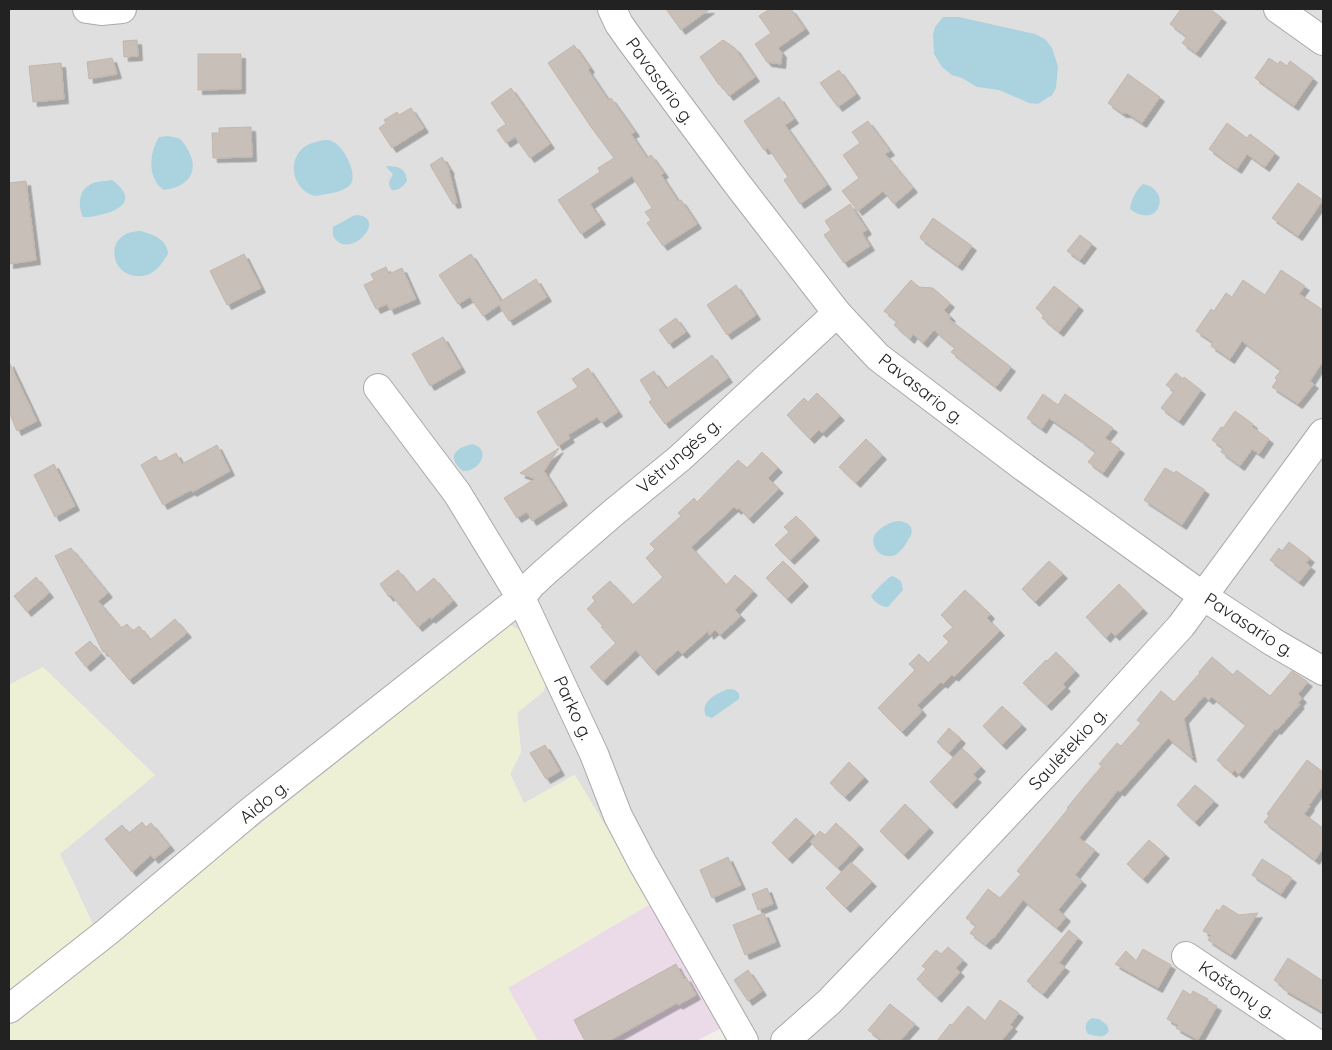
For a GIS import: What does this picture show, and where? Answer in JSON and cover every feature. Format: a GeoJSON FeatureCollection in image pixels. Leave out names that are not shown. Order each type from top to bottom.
{"type":"FeatureCollection","features":[{"type":"Feature","properties":{"kind":"street"},"geometry":{"type":"LineString","coordinates":[[87,9],[101,11],[122,9]]}},
{"type":"Feature","properties":{"kind":"street","name":"Pavasario g."},"geometry":{"type":"LineString","coordinates":[[612,9],[619,24],[659,80],[837,313],[878,357],[1024,468],[1203,596],[1273,642],[1323,671]]}},
{"type":"Feature","properties":{"kind":"street"},"geometry":{"type":"LineString","coordinates":[[1278,9],[1323,41]]}},
{"type":"Feature","properties":{"kind":"street","name":"Vėtrungės g."},"geometry":{"type":"LineString","coordinates":[[521,598],[545,572],[680,458],[837,313]]}},
{"type":"Feature","properties":{"kind":"street","name":"Parko g."},"geometry":{"type":"LineString","coordinates":[[378,388],[457,493],[521,598],[594,754],[618,816],[740,1040]]}},
{"type":"Feature","properties":{"kind":"street","name":"Saulėtekio g."},"geometry":{"type":"LineString","coordinates":[[785,1041],[829,1002],[985,838],[1181,626],[1323,433]]}},
{"type":"Feature","properties":{"kind":"street","name":"Aido g."},"geometry":{"type":"LineString","coordinates":[[9,1009],[107,932],[260,804],[521,598]]}},
{"type":"Feature","properties":{"kind":"street","name":"Kaštonų g."},"geometry":{"type":"LineString","coordinates":[[1186,956],[1313,1041]]}},
{"type":"Feature","properties":{"kind":"shaded area"},"geometry":{"type":"Polygon","coordinates":[[[9,9],[1323,9],[1323,1041],[725,1041],[722,1028],[574,775],[524,804],[510,774],[521,752],[517,712],[544,691],[104,948],[60,854],[43,667],[9,685],[9,9]]]}},
{"type":"Feature","properties":{"kind":"shaded area"},"geometry":{"type":"Polygon","coordinates":[[[652,903],[722,1028],[696,1041],[538,1041],[507,988],[652,903]]]}},
{"type":"Feature","properties":{"kind":"green space"},"geometry":{"type":"Polygon","coordinates":[[[510,625],[522,631],[546,681],[544,691],[517,713],[521,752],[510,774],[524,803],[575,775],[652,903],[508,988],[538,1041],[9,1041],[9,685],[43,667],[155,775],[60,854],[104,948],[510,625]]]}},
{"type":"Feature","properties":{"kind":"water"},"geometry":{"type":"Polygon","coordinates":[[[943,17],[959,17],[1035,34],[1045,39],[1052,48],[1058,66],[1056,88],[1052,95],[1038,104],[1029,103],[999,90],[977,87],[962,78],[952,75],[942,67],[934,54],[933,35],[935,27],[943,17]]]}},
{"type":"Feature","properties":{"kind":"water"},"geometry":{"type":"Polygon","coordinates":[[[159,137],[179,138],[183,142],[189,152],[193,167],[189,178],[179,186],[164,190],[158,185],[152,173],[151,165],[153,150],[159,137]]]}},
{"type":"Feature","properties":{"kind":"water"},"geometry":{"type":"Polygon","coordinates":[[[325,140],[337,145],[346,155],[352,169],[352,182],[342,190],[315,196],[308,193],[297,182],[294,168],[295,161],[305,146],[325,140]]]}},
{"type":"Feature","properties":{"kind":"water"},"geometry":{"type":"Polygon","coordinates":[[[386,167],[399,168],[405,174],[407,181],[399,189],[392,190],[389,186],[393,174],[386,167]]]}},
{"type":"Feature","properties":{"kind":"water"},"geometry":{"type":"Polygon","coordinates":[[[112,180],[125,195],[124,203],[107,213],[83,217],[80,199],[84,190],[93,183],[112,180]]]}},
{"type":"Feature","properties":{"kind":"water"},"geometry":{"type":"Polygon","coordinates":[[[1143,184],[1152,188],[1158,194],[1160,200],[1159,207],[1155,212],[1148,215],[1140,214],[1130,209],[1134,195],[1143,184]]]}},
{"type":"Feature","properties":{"kind":"water"},"geometry":{"type":"Polygon","coordinates":[[[357,215],[369,222],[365,235],[352,244],[344,244],[337,241],[333,235],[333,227],[357,215]]]}},
{"type":"Feature","properties":{"kind":"water"},"geometry":{"type":"Polygon","coordinates":[[[140,231],[163,241],[168,254],[155,270],[150,274],[142,276],[131,275],[122,270],[114,255],[115,246],[120,239],[128,233],[140,231]]]}},
{"type":"Feature","properties":{"kind":"water"},"geometry":{"type":"Polygon","coordinates":[[[473,444],[479,447],[483,456],[474,468],[463,471],[455,461],[455,453],[467,445],[473,444]]]}},
{"type":"Feature","properties":{"kind":"water"},"geometry":{"type":"Polygon","coordinates":[[[898,521],[906,523],[912,529],[911,536],[896,555],[882,555],[876,550],[873,539],[884,526],[898,521]]]}},
{"type":"Feature","properties":{"kind":"water"},"geometry":{"type":"Polygon","coordinates":[[[892,576],[901,581],[903,590],[888,607],[883,606],[871,596],[892,576]]]}},
{"type":"Feature","properties":{"kind":"water"},"geometry":{"type":"Polygon","coordinates":[[[728,689],[737,691],[739,699],[712,718],[706,716],[704,711],[707,702],[728,689]]]}},
{"type":"Feature","properties":{"kind":"water"},"geometry":{"type":"Polygon","coordinates":[[[1092,1018],[1099,1019],[1107,1025],[1109,1031],[1107,1034],[1100,1036],[1088,1034],[1086,1025],[1092,1018]]]}},
{"type":"Feature","properties":{"kind":"building"},"geometry":{"type":"Polygon","coordinates":[[[666,9],[710,9],[681,30],[666,9]]]}},
{"type":"Feature","properties":{"kind":"building"},"geometry":{"type":"Polygon","coordinates":[[[770,9],[791,9],[805,29],[778,48],[782,53],[781,64],[767,62],[755,44],[771,33],[759,16],[770,9]]]}},
{"type":"Feature","properties":{"kind":"building"},"geometry":{"type":"Polygon","coordinates":[[[1181,9],[1210,9],[1222,18],[1196,53],[1182,43],[1187,37],[1170,24],[1181,9]]]}},
{"type":"Feature","properties":{"kind":"building"},"geometry":{"type":"Polygon","coordinates":[[[137,40],[138,56],[124,57],[123,41],[137,40]]]}},
{"type":"Feature","properties":{"kind":"building"},"geometry":{"type":"Polygon","coordinates":[[[723,40],[735,48],[755,77],[729,96],[700,57],[723,40]]]}},
{"type":"Feature","properties":{"kind":"building"},"geometry":{"type":"Polygon","coordinates":[[[574,45],[590,68],[588,70],[608,100],[611,98],[635,132],[631,134],[647,158],[651,155],[664,173],[661,175],[678,201],[681,200],[697,224],[663,246],[647,223],[651,220],[645,212],[652,208],[632,176],[590,204],[601,220],[581,234],[558,200],[600,172],[598,168],[614,158],[548,63],[574,45]]]}},
{"type":"Feature","properties":{"kind":"building"},"geometry":{"type":"Polygon","coordinates":[[[198,54],[241,54],[241,89],[198,90],[198,54]]]}},
{"type":"Feature","properties":{"kind":"building"},"geometry":{"type":"Polygon","coordinates":[[[112,58],[117,74],[89,79],[87,62],[112,58]]]}},
{"type":"Feature","properties":{"kind":"building"},"geometry":{"type":"Polygon","coordinates":[[[1269,58],[1278,64],[1280,61],[1287,66],[1290,61],[1313,78],[1294,106],[1255,78],[1269,58]]]}},
{"type":"Feature","properties":{"kind":"building"},"geometry":{"type":"Polygon","coordinates":[[[61,63],[64,99],[33,102],[29,66],[61,63]]]}},
{"type":"Feature","properties":{"kind":"building"},"geometry":{"type":"Polygon","coordinates":[[[839,70],[856,94],[838,107],[820,83],[839,70]]]}},
{"type":"Feature","properties":{"kind":"building"},"geometry":{"type":"Polygon","coordinates":[[[1128,74],[1160,97],[1142,123],[1127,113],[1122,113],[1108,103],[1128,74]]]}},
{"type":"Feature","properties":{"kind":"building"},"geometry":{"type":"Polygon","coordinates":[[[511,88],[550,144],[530,158],[515,137],[506,143],[497,130],[506,124],[491,103],[511,88]]]}},
{"type":"Feature","properties":{"kind":"building"},"geometry":{"type":"Polygon","coordinates":[[[779,97],[794,119],[785,125],[827,185],[800,204],[784,180],[788,177],[768,148],[764,150],[744,121],[779,97]]]}},
{"type":"Feature","properties":{"kind":"building"},"geometry":{"type":"Polygon","coordinates":[[[411,108],[424,128],[392,148],[379,128],[386,123],[384,120],[397,112],[399,115],[411,108]]]}},
{"type":"Feature","properties":{"kind":"building"},"geometry":{"type":"Polygon","coordinates":[[[868,121],[890,151],[885,154],[913,188],[894,204],[883,191],[858,211],[842,191],[859,178],[843,155],[860,143],[852,132],[868,121]]]}},
{"type":"Feature","properties":{"kind":"building"},"geometry":{"type":"Polygon","coordinates":[[[1227,123],[1247,138],[1250,134],[1275,153],[1265,167],[1247,154],[1237,169],[1209,149],[1227,123]]]}},
{"type":"Feature","properties":{"kind":"building"},"geometry":{"type":"Polygon","coordinates":[[[251,127],[252,157],[213,158],[212,133],[219,133],[219,128],[251,127]]]}},
{"type":"Feature","properties":{"kind":"building"},"geometry":{"type":"Polygon","coordinates":[[[442,157],[450,170],[457,203],[453,204],[430,165],[442,157]]]}},
{"type":"Feature","properties":{"kind":"building"},"geometry":{"type":"Polygon","coordinates":[[[26,181],[36,260],[9,264],[9,183],[26,181]]]}},
{"type":"Feature","properties":{"kind":"building"},"geometry":{"type":"Polygon","coordinates":[[[1298,183],[1323,200],[1298,236],[1272,218],[1298,183]]]}},
{"type":"Feature","properties":{"kind":"building"},"geometry":{"type":"Polygon","coordinates":[[[850,204],[867,230],[862,233],[870,246],[844,263],[824,235],[831,230],[825,221],[850,204]]]}},
{"type":"Feature","properties":{"kind":"building"},"geometry":{"type":"Polygon","coordinates":[[[933,218],[972,246],[958,266],[921,239],[920,237],[933,218]]]}},
{"type":"Feature","properties":{"kind":"building"},"geometry":{"type":"Polygon","coordinates":[[[1080,235],[1092,244],[1080,260],[1067,251],[1080,235]]]}},
{"type":"Feature","properties":{"kind":"building"},"geometry":{"type":"Polygon","coordinates":[[[244,254],[261,288],[227,305],[210,271],[244,254]]]}},
{"type":"Feature","properties":{"kind":"building"},"geometry":{"type":"Polygon","coordinates":[[[471,254],[501,301],[536,279],[547,297],[509,321],[499,305],[483,316],[470,297],[458,304],[439,275],[471,254]]]}},
{"type":"Feature","properties":{"kind":"building"},"geometry":{"type":"Polygon","coordinates":[[[386,267],[389,274],[402,268],[416,299],[390,310],[387,304],[376,309],[364,285],[374,280],[371,274],[386,267]]]}},
{"type":"Feature","properties":{"kind":"building"},"geometry":{"type":"Polygon","coordinates":[[[1281,270],[1305,286],[1299,294],[1323,310],[1323,361],[1310,381],[1314,384],[1298,404],[1272,387],[1277,380],[1275,378],[1281,370],[1242,341],[1230,359],[1211,346],[1213,342],[1196,331],[1211,309],[1214,311],[1226,293],[1232,297],[1243,280],[1265,295],[1281,270]]]}},
{"type":"Feature","properties":{"kind":"building"},"geometry":{"type":"Polygon","coordinates":[[[911,280],[919,287],[933,288],[950,303],[944,310],[951,317],[949,319],[1011,367],[996,387],[951,352],[955,348],[934,330],[923,343],[913,334],[910,339],[894,325],[897,321],[884,311],[911,280]]]}},
{"type":"Feature","properties":{"kind":"building"},"geometry":{"type":"Polygon","coordinates":[[[736,285],[756,315],[727,335],[707,305],[736,285]]]}},
{"type":"Feature","properties":{"kind":"building"},"geometry":{"type":"Polygon","coordinates":[[[1054,286],[1079,306],[1059,332],[1042,318],[1044,315],[1036,308],[1054,286]]]}},
{"type":"Feature","properties":{"kind":"building"},"geometry":{"type":"Polygon","coordinates":[[[676,318],[686,332],[669,344],[659,330],[676,318]]]}},
{"type":"Feature","properties":{"kind":"building"},"geometry":{"type":"Polygon","coordinates":[[[443,337],[461,368],[430,386],[412,354],[443,337]]]}},
{"type":"Feature","properties":{"kind":"building"},"geometry":{"type":"Polygon","coordinates":[[[712,355],[728,378],[665,424],[649,402],[652,399],[640,380],[654,371],[666,389],[712,355]]]}},
{"type":"Feature","properties":{"kind":"building"},"geometry":{"type":"Polygon","coordinates":[[[9,362],[37,421],[17,431],[9,412],[9,362]]]}},
{"type":"Feature","properties":{"kind":"building"},"geometry":{"type":"Polygon","coordinates":[[[588,368],[618,412],[602,423],[597,417],[568,435],[570,438],[558,446],[537,412],[578,387],[572,379],[588,368]]]}},
{"type":"Feature","properties":{"kind":"building"},"geometry":{"type":"Polygon","coordinates":[[[1176,373],[1201,390],[1179,421],[1161,408],[1174,391],[1166,385],[1176,373]]]}},
{"type":"Feature","properties":{"kind":"building"},"geometry":{"type":"Polygon","coordinates":[[[817,393],[840,416],[822,433],[819,430],[810,439],[787,415],[804,398],[808,402],[817,393]]]}},
{"type":"Feature","properties":{"kind":"building"},"geometry":{"type":"Polygon","coordinates":[[[1043,394],[1058,405],[1065,394],[1113,428],[1105,438],[1120,449],[1103,473],[1088,462],[1096,452],[1081,440],[1049,418],[1042,429],[1027,418],[1043,394]]]}},
{"type":"Feature","properties":{"kind":"building"},"geometry":{"type":"Polygon","coordinates":[[[1235,411],[1269,439],[1259,454],[1252,449],[1240,466],[1221,452],[1223,448],[1212,440],[1235,411]]]}},
{"type":"Feature","properties":{"kind":"building"},"geometry":{"type":"Polygon","coordinates":[[[866,439],[882,455],[856,483],[839,467],[866,439]]]}},
{"type":"Feature","properties":{"kind":"building"},"geometry":{"type":"Polygon","coordinates":[[[217,445],[230,471],[192,492],[191,490],[163,505],[141,465],[156,456],[159,462],[176,453],[182,464],[217,445]]]}},
{"type":"Feature","properties":{"kind":"building"},"geometry":{"type":"Polygon","coordinates":[[[559,448],[544,471],[563,501],[532,521],[527,512],[517,518],[504,498],[535,479],[520,473],[559,448]]]}},
{"type":"Feature","properties":{"kind":"building"},"geometry":{"type":"Polygon","coordinates":[[[762,452],[778,468],[768,478],[779,489],[749,519],[739,508],[737,510],[734,507],[691,547],[726,585],[735,575],[753,591],[735,610],[741,616],[720,635],[715,630],[709,635],[708,631],[682,654],[678,650],[654,671],[636,650],[603,681],[590,667],[616,643],[587,609],[595,601],[592,597],[610,581],[633,605],[663,577],[646,558],[655,549],[650,544],[681,516],[678,513],[694,498],[697,502],[738,460],[747,468],[762,452]]]}},
{"type":"Feature","properties":{"kind":"building"},"geometry":{"type":"Polygon","coordinates":[[[54,464],[75,506],[55,517],[34,475],[54,464]]]}},
{"type":"Feature","properties":{"kind":"building"},"geometry":{"type":"Polygon","coordinates":[[[1165,468],[1174,473],[1176,471],[1205,490],[1182,525],[1144,500],[1165,468]]]}},
{"type":"Feature","properties":{"kind":"building"},"geometry":{"type":"Polygon","coordinates":[[[796,516],[815,536],[790,560],[775,545],[789,532],[784,527],[796,516]]]}},
{"type":"Feature","properties":{"kind":"building"},"geometry":{"type":"Polygon","coordinates":[[[1289,542],[1310,558],[1306,563],[1311,567],[1299,582],[1270,560],[1279,548],[1282,551],[1289,542]]]}},
{"type":"Feature","properties":{"kind":"building"},"geometry":{"type":"Polygon","coordinates":[[[71,548],[108,593],[98,601],[121,628],[127,624],[133,631],[139,626],[150,640],[175,619],[187,633],[129,680],[105,651],[103,652],[55,556],[71,548]]]}},
{"type":"Feature","properties":{"kind":"building"},"geometry":{"type":"Polygon","coordinates":[[[783,561],[804,582],[787,599],[766,578],[783,561]]]}},
{"type":"Feature","properties":{"kind":"building"},"geometry":{"type":"Polygon","coordinates":[[[1049,561],[1063,574],[1035,602],[1022,589],[1049,561]]]}},
{"type":"Feature","properties":{"kind":"building"},"geometry":{"type":"Polygon","coordinates":[[[398,570],[416,593],[434,578],[453,601],[418,627],[391,595],[389,597],[380,584],[398,570]]]}},
{"type":"Feature","properties":{"kind":"building"},"geometry":{"type":"Polygon","coordinates":[[[36,577],[49,593],[27,612],[14,596],[36,577]]]}},
{"type":"Feature","properties":{"kind":"building"},"geometry":{"type":"Polygon","coordinates":[[[1119,584],[1143,609],[1115,636],[1111,632],[1106,638],[1086,617],[1119,584]]]}},
{"type":"Feature","properties":{"kind":"building"},"geometry":{"type":"Polygon","coordinates":[[[965,590],[990,614],[987,618],[1000,631],[954,677],[952,675],[943,684],[941,682],[917,705],[922,711],[902,732],[878,708],[915,670],[909,664],[919,654],[928,663],[949,642],[943,636],[953,627],[941,615],[965,590]]]}},
{"type":"Feature","properties":{"kind":"building"},"geometry":{"type":"Polygon","coordinates":[[[90,641],[101,654],[86,667],[75,653],[90,641]]]}},
{"type":"Feature","properties":{"kind":"building"},"geometry":{"type":"Polygon","coordinates":[[[1056,652],[1075,671],[1063,684],[1066,687],[1047,706],[1023,683],[1056,652]]]}},
{"type":"Feature","properties":{"kind":"building"},"geometry":{"type":"Polygon","coordinates":[[[1212,657],[1233,675],[1237,670],[1270,696],[1292,671],[1308,682],[1298,694],[1302,698],[1298,703],[1300,704],[1277,730],[1275,729],[1239,774],[1234,770],[1232,773],[1217,760],[1246,725],[1212,697],[1209,700],[1204,696],[1184,719],[1192,758],[1168,738],[1120,792],[1118,790],[1079,838],[1095,850],[1075,875],[1082,881],[1058,910],[1066,917],[1057,928],[1023,900],[993,939],[986,945],[970,933],[976,926],[966,918],[988,889],[1000,898],[1021,874],[1017,871],[1102,766],[1099,764],[1117,743],[1121,746],[1141,723],[1137,720],[1161,691],[1174,702],[1212,657]]]}},
{"type":"Feature","properties":{"kind":"building"},"geometry":{"type":"Polygon","coordinates":[[[1002,706],[1022,725],[1002,745],[983,726],[1002,706]]]}},
{"type":"Feature","properties":{"kind":"building"},"geometry":{"type":"Polygon","coordinates":[[[949,728],[961,739],[949,753],[937,742],[949,728]]]}},
{"type":"Feature","properties":{"kind":"building"},"geometry":{"type":"Polygon","coordinates":[[[545,745],[560,771],[546,779],[530,753],[545,745]]]}},
{"type":"Feature","properties":{"kind":"building"},"geometry":{"type":"Polygon","coordinates":[[[962,748],[981,767],[973,775],[977,778],[952,804],[930,782],[962,748]]]}},
{"type":"Feature","properties":{"kind":"building"},"geometry":{"type":"Polygon","coordinates":[[[1307,760],[1323,772],[1323,786],[1304,814],[1323,828],[1323,848],[1315,860],[1264,822],[1269,816],[1267,814],[1307,760]]]}},
{"type":"Feature","properties":{"kind":"building"},"geometry":{"type":"Polygon","coordinates":[[[849,762],[864,777],[845,797],[830,783],[849,762]]]}},
{"type":"Feature","properties":{"kind":"building"},"geometry":{"type":"Polygon","coordinates":[[[1195,785],[1214,801],[1195,822],[1177,805],[1195,785]]]}},
{"type":"Feature","properties":{"kind":"building"},"geometry":{"type":"Polygon","coordinates":[[[905,804],[929,828],[904,855],[880,831],[905,804]]]}},
{"type":"Feature","properties":{"kind":"building"},"geometry":{"type":"Polygon","coordinates":[[[796,818],[813,834],[788,859],[772,843],[796,818]]]}},
{"type":"Feature","properties":{"kind":"building"},"geometry":{"type":"Polygon","coordinates":[[[142,822],[146,827],[151,823],[170,846],[154,859],[151,855],[132,872],[105,839],[122,825],[129,833],[142,822]]]}},
{"type":"Feature","properties":{"kind":"building"},"geometry":{"type":"Polygon","coordinates":[[[836,823],[859,845],[838,868],[810,842],[820,831],[825,835],[836,823]]]}},
{"type":"Feature","properties":{"kind":"building"},"geometry":{"type":"Polygon","coordinates":[[[1149,840],[1165,854],[1143,879],[1127,864],[1149,840]]]}},
{"type":"Feature","properties":{"kind":"building"},"geometry":{"type":"Polygon","coordinates":[[[728,857],[741,885],[712,898],[700,870],[728,857]]]}},
{"type":"Feature","properties":{"kind":"building"},"geometry":{"type":"Polygon","coordinates":[[[1262,859],[1292,878],[1281,894],[1252,875],[1262,859]]]}},
{"type":"Feature","properties":{"kind":"building"},"geometry":{"type":"Polygon","coordinates":[[[851,862],[872,882],[846,908],[826,888],[851,862]]]}},
{"type":"Feature","properties":{"kind":"building"},"geometry":{"type":"Polygon","coordinates":[[[767,888],[773,904],[758,910],[752,894],[767,888]]]}},
{"type":"Feature","properties":{"kind":"building"},"geometry":{"type":"Polygon","coordinates":[[[1223,905],[1239,915],[1258,913],[1231,955],[1208,940],[1211,935],[1203,931],[1217,909],[1219,911],[1223,905]]]}},
{"type":"Feature","properties":{"kind":"building"},"geometry":{"type":"Polygon","coordinates":[[[764,913],[776,942],[745,955],[733,925],[764,913]]]}},
{"type":"Feature","properties":{"kind":"building"},"geometry":{"type":"Polygon","coordinates":[[[1069,930],[1078,938],[1059,963],[1065,967],[1043,994],[1027,981],[1069,930]]]}},
{"type":"Feature","properties":{"kind":"building"},"geometry":{"type":"Polygon","coordinates":[[[948,947],[963,960],[956,968],[960,972],[937,998],[917,979],[926,969],[922,966],[936,950],[941,954],[948,947]]]}},
{"type":"Feature","properties":{"kind":"building"},"geometry":{"type":"Polygon","coordinates":[[[1143,949],[1171,965],[1158,988],[1115,964],[1126,951],[1136,961],[1143,949]]]}},
{"type":"Feature","properties":{"kind":"building"},"geometry":{"type":"Polygon","coordinates":[[[1288,958],[1323,981],[1323,1012],[1283,989],[1284,987],[1274,980],[1288,958]]]}},
{"type":"Feature","properties":{"kind":"building"},"geometry":{"type":"Polygon","coordinates":[[[676,964],[696,995],[678,1005],[677,1003],[609,1041],[585,1041],[574,1020],[676,964]]]}},
{"type":"Feature","properties":{"kind":"building"},"geometry":{"type":"Polygon","coordinates":[[[748,970],[762,991],[748,1001],[734,980],[748,970]]]}},
{"type":"Feature","properties":{"kind":"building"},"geometry":{"type":"Polygon","coordinates":[[[1183,990],[1191,995],[1193,991],[1217,1006],[1198,1040],[1176,1028],[1178,1025],[1167,1019],[1183,990]]]}},
{"type":"Feature","properties":{"kind":"building"},"geometry":{"type":"Polygon","coordinates":[[[1000,1000],[1019,1013],[1010,1025],[1013,1027],[1001,1041],[937,1041],[950,1024],[952,1025],[968,1006],[985,1021],[1000,1000]]]}},
{"type":"Feature","properties":{"kind":"building"},"geometry":{"type":"Polygon","coordinates":[[[890,1004],[915,1024],[900,1041],[883,1041],[868,1030],[890,1004]]]}}]}
